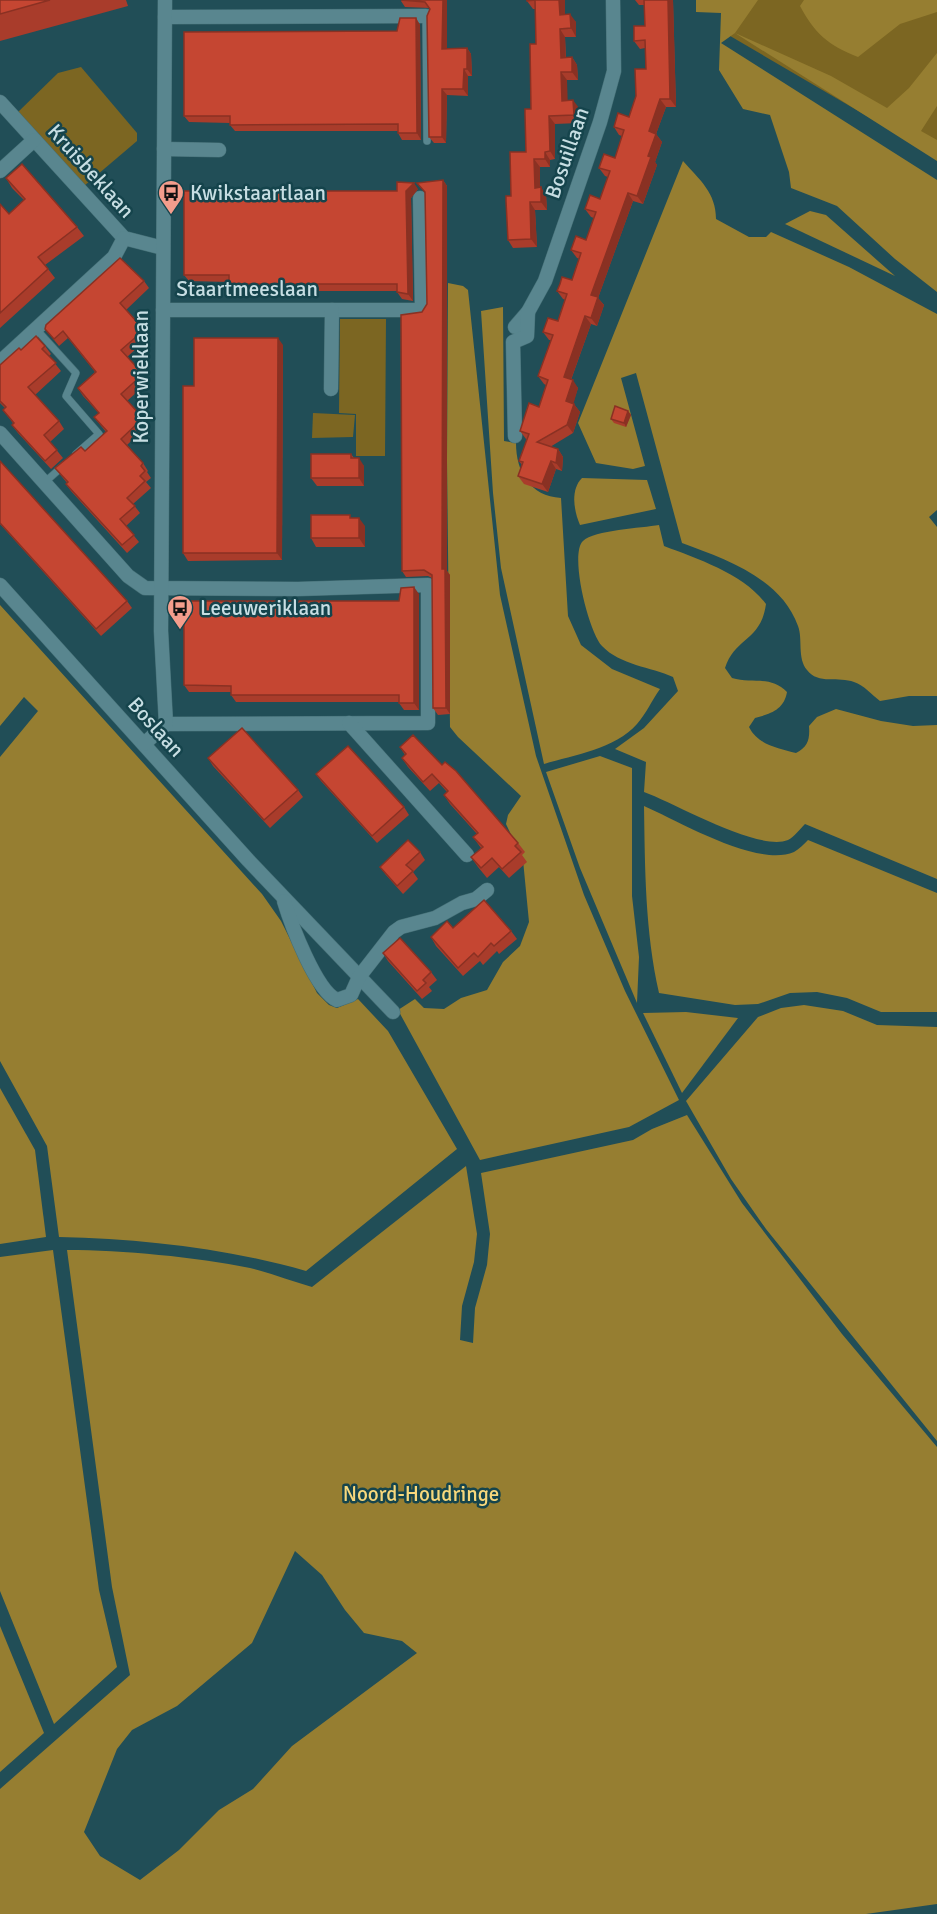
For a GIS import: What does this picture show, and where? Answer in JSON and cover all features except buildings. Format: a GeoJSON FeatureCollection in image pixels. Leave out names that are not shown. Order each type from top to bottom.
{"type":"FeatureCollection","features":[{"type":"Feature","properties":{"kind":"street","name":"Koperwieklaan"},"geometry":{"type":"LineString","coordinates":[[165,0],[162,587],[166,724]]}},
{"type":"Feature","properties":{"kind":"street","name":"Bosuillaan"},"geometry":{"type":"LineString","coordinates":[[515,327],[528,312],[545,281],[603,112],[614,71],[613,0]]}},
{"type":"Feature","properties":{"kind":"street"},"geometry":{"type":"LineString","coordinates":[[165,16],[426,16]]}},
{"type":"Feature","properties":{"kind":"street","name":"Kruisbeklaan"},"geometry":{"type":"LineString","coordinates":[[0,102],[124,238],[163,248]]}},
{"type":"Feature","properties":{"kind":"street"},"geometry":{"type":"LineString","coordinates":[[0,171],[34,140]]}},
{"type":"Feature","properties":{"kind":"street"},"geometry":{"type":"LineString","coordinates":[[164,149],[219,150]]}},
{"type":"Feature","properties":{"kind":"street","name":"Staartmeeslaan"},"geometry":{"type":"LineString","coordinates":[[163,310],[422,310],[420,198]]}},
{"type":"Feature","properties":{"kind":"street"},"geometry":{"type":"LineString","coordinates":[[0,362],[114,257],[124,238]]}},
{"type":"Feature","properties":{"kind":"street"},"geometry":{"type":"LineString","coordinates":[[331,389],[332,310]]}},
{"type":"Feature","properties":{"kind":"street","name":"Bosuillaan"},"geometry":{"type":"LineString","coordinates":[[515,436],[513,342],[527,336],[528,312]]}},
{"type":"Feature","properties":{"kind":"street"},"geometry":{"type":"LineString","coordinates":[[0,433],[129,576],[145,588],[298,589],[428,585],[428,723],[166,724],[144,744]]}},
{"type":"Feature","properties":{"kind":"street","name":"Boslaan"},"geometry":{"type":"LineString","coordinates":[[0,585],[282,896],[393,1012]]}},
{"type":"Feature","properties":{"kind":"street"},"geometry":{"type":"LineString","coordinates":[[349,723],[467,855]]}},
{"type":"Feature","properties":{"kind":"street","name":"Boslaan"},"geometry":{"type":"LineString","coordinates":[[282,896],[291,923],[325,992],[337,1000],[351,994],[359,977],[386,941],[401,927],[435,918],[462,903],[476,899],[487,890]]}},
{"type":"Feature","properties":{"kind":"lane"},"geometry":{"type":"LineString","coordinates":[[426,16],[427,141]]}},
{"type":"Feature","properties":{"kind":"lane"},"geometry":{"type":"LineString","coordinates":[[36,329],[76,373],[66,396],[99,434],[45,482]]}},
{"type":"Feature","properties":{"kind":"shaded area"},"geometry":{"type":"Polygon","coordinates":[[[749,0],[937,0],[937,157],[725,33],[749,0]]]}},
{"type":"Feature","properties":{"kind":"shaded area"},"geometry":{"type":"Polygon","coordinates":[[[81,67],[137,133],[137,141],[84,186],[16,114],[58,73],[81,67]]]}},
{"type":"Feature","properties":{"kind":"shaded area"},"geometry":{"type":"Polygon","coordinates":[[[340,319],[386,319],[385,456],[356,456],[356,414],[339,413],[340,319]]]}},
{"type":"Feature","properties":{"kind":"shaded area"},"geometry":{"type":"Polygon","coordinates":[[[313,413],[355,415],[353,437],[312,438],[313,413]]]}},
{"type":"Feature","properties":{"kind":"green space"},"geometry":{"type":"Polygon","coordinates":[[[696,0],[758,0],[735,33],[721,43],[937,180],[937,292],[895,259],[837,206],[791,188],[789,172],[770,115],[743,109],[719,70],[721,13],[696,12],[696,0]]]}},
{"type":"Feature","properties":{"kind":"green space"},"geometry":{"type":"Polygon","coordinates":[[[804,0],[937,0],[937,12],[900,24],[858,57],[823,38],[800,6],[804,0]]]}},
{"type":"Feature","properties":{"kind":"green space"},"geometry":{"type":"Polygon","coordinates":[[[735,33],[831,76],[887,108],[909,88],[937,53],[937,106],[921,131],[937,140],[937,161],[735,33]]]}},
{"type":"Feature","properties":{"kind":"green space"},"geometry":{"type":"Polygon","coordinates":[[[683,161],[710,194],[716,219],[749,237],[766,237],[771,232],[849,267],[937,314],[937,510],[929,517],[937,527],[937,696],[909,696],[880,701],[858,683],[848,680],[823,679],[812,675],[802,660],[798,626],[790,609],[779,595],[750,572],[682,543],[636,373],[621,378],[645,466],[633,469],[596,463],[578,423],[683,161]]]}},
{"type":"Feature","properties":{"kind":"green space"},"geometry":{"type":"Polygon","coordinates":[[[810,211],[826,215],[895,276],[785,224],[810,211]]]}},
{"type":"Feature","properties":{"kind":"green space"},"geometry":{"type":"Polygon","coordinates":[[[448,283],[463,286],[468,290],[500,595],[536,756],[584,895],[625,991],[679,1100],[629,1127],[480,1160],[398,1010],[415,999],[424,1008],[444,1009],[461,998],[487,990],[503,962],[520,946],[529,922],[523,860],[506,824],[508,815],[521,796],[450,727],[448,283]]]}},
{"type":"Feature","properties":{"kind":"green space"},"geometry":{"type":"Polygon","coordinates":[[[503,307],[504,441],[516,443],[522,473],[533,487],[541,493],[561,498],[568,616],[581,645],[612,669],[660,689],[643,716],[628,733],[594,750],[544,764],[501,568],[493,493],[481,311],[503,307]]]}},
{"type":"Feature","properties":{"kind":"green space"},"geometry":{"type":"Polygon","coordinates":[[[582,478],[647,480],[656,509],[580,525],[575,507],[575,494],[582,478]]]}},
{"type":"Feature","properties":{"kind":"green space"},"geometry":{"type":"Polygon","coordinates":[[[659,525],[664,546],[733,576],[757,593],[766,604],[759,625],[735,650],[725,668],[732,678],[774,683],[787,692],[780,707],[771,713],[755,718],[749,727],[763,742],[796,753],[806,745],[809,726],[817,717],[836,709],[881,721],[913,726],[937,725],[937,879],[805,824],[788,840],[774,842],[757,839],[716,825],[644,792],[646,762],[615,749],[644,728],[678,691],[673,677],[627,662],[602,646],[592,626],[582,594],[578,561],[579,549],[583,541],[589,537],[607,532],[659,525]]]}},
{"type":"Feature","properties":{"kind":"green space"},"geometry":{"type":"Polygon","coordinates":[[[0,605],[262,894],[281,921],[317,993],[329,1005],[337,1008],[358,999],[388,1031],[457,1149],[306,1271],[245,1256],[184,1246],[59,1237],[47,1146],[0,1061],[0,757],[38,711],[24,697],[0,726],[0,605]]]}},
{"type":"Feature","properties":{"kind":"green space"},"geometry":{"type":"Polygon","coordinates":[[[600,756],[632,768],[632,896],[639,957],[637,1003],[580,868],[546,772],[600,756]]]}},
{"type":"Feature","properties":{"kind":"green space"},"geometry":{"type":"Polygon","coordinates":[[[644,806],[718,841],[760,854],[778,855],[794,852],[808,840],[937,893],[937,1012],[881,1012],[847,998],[817,992],[790,993],[758,1004],[735,1005],[659,993],[648,923],[644,806]]]}},
{"type":"Feature","properties":{"kind":"green space"},"geometry":{"type":"Polygon","coordinates":[[[804,1005],[843,1011],[877,1025],[937,1027],[937,1441],[766,1229],[731,1179],[686,1101],[758,1017],[781,1008],[804,1005]]]}},
{"type":"Feature","properties":{"kind":"green space"},"geometry":{"type":"Polygon","coordinates":[[[686,1012],[738,1018],[682,1093],[643,1013],[686,1012]]]}},
{"type":"Feature","properties":{"kind":"green space"},"geometry":{"type":"Polygon","coordinates":[[[0,1088],[35,1150],[46,1237],[0,1244],[0,1088]]]}},
{"type":"Feature","properties":{"kind":"green space","name":"Noord-Houdringe"},"geometry":{"type":"Polygon","coordinates":[[[687,1115],[742,1203],[842,1334],[937,1447],[937,1904],[866,1914],[0,1914],[0,1789],[130,1675],[112,1587],[67,1250],[183,1257],[250,1268],[312,1287],[466,1166],[477,1234],[474,1262],[462,1306],[460,1340],[473,1343],[475,1308],[487,1265],[490,1234],[481,1173],[633,1140],[652,1129],[687,1115]],[[295,1551],[252,1643],[177,1706],[132,1730],[117,1749],[84,1832],[100,1856],[140,1880],[179,1850],[219,1810],[253,1789],[292,1746],[417,1653],[402,1641],[364,1633],[345,1610],[322,1575],[295,1551]]]}},
{"type":"Feature","properties":{"kind":"green space"},"geometry":{"type":"Polygon","coordinates":[[[53,1250],[99,1590],[117,1667],[54,1724],[0,1591],[0,1257],[53,1250]]]}},
{"type":"Feature","properties":{"kind":"green space"},"geometry":{"type":"Polygon","coordinates":[[[0,1626],[44,1733],[0,1772],[0,1626]]]}},
{"type":"Feature","properties":{"kind":"place","name":"Kwikstaartlaan"},"geometry":{"type":"Point","coordinates":[171,216]}},
{"type":"Feature","properties":{"kind":"place","name":"Leeuweriklaan"},"geometry":{"type":"Point","coordinates":[180,631]}}]}
